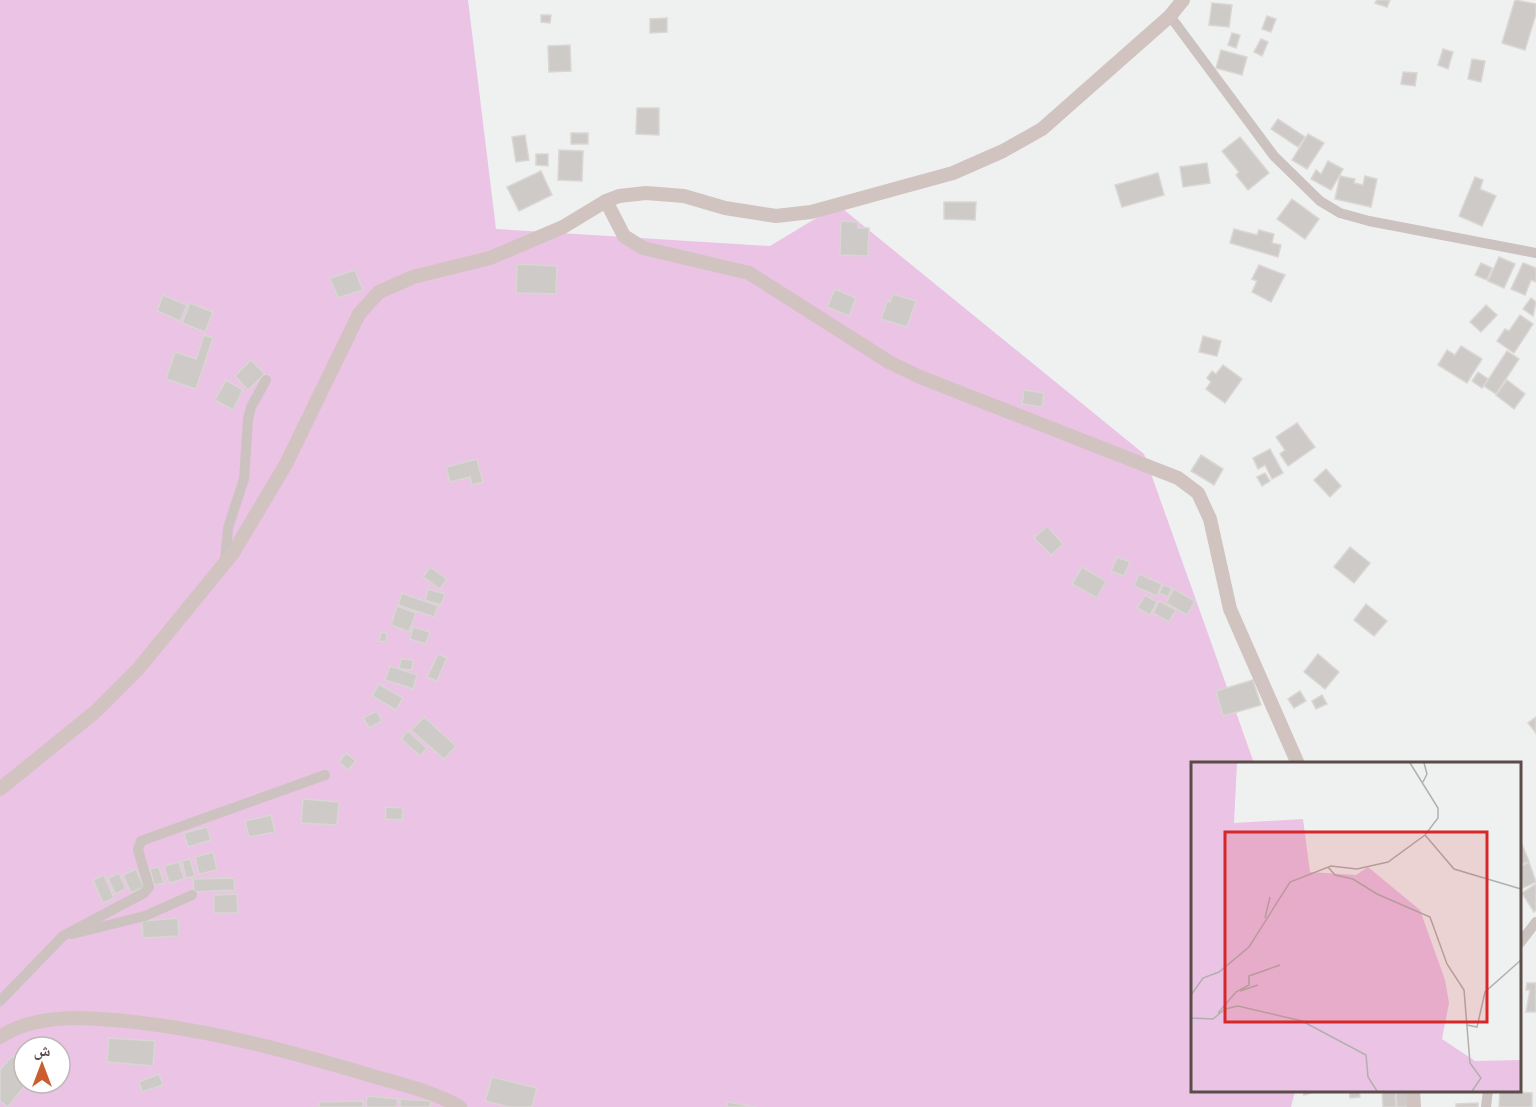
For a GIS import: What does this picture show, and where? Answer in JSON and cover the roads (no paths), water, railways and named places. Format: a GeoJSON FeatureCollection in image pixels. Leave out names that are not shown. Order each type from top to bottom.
{"type":"FeatureCollection","features":[{"type":"Feature","properties":{"kind":"main road"},"geometry":{"type":"LineString","coordinates":[[0,789],[95,712],[139,668],[225,562],[286,464],[344,340],[370,301],[379,292],[413,277],[490,258],[563,227],[606,201],[634,193],[668,195],[760,215],[776,216],[811,212],[953,173],[1003,151],[1042,129],[1170,16],[1184,0]]}},
{"type":"Feature","properties":{"kind":"main road"},"geometry":{"type":"LineString","coordinates":[[606,201],[624,236],[643,248],[749,273],[899,367],[1178,478],[1198,493],[1210,519],[1230,609],[1297,762]]}},
{"type":"Feature","properties":{"kind":"main road"},"geometry":{"type":"LineString","coordinates":[[0,1037],[26,1024],[64,1019],[103,1020],[190,1031],[300,1055],[411,1088],[460,1107]]}},
{"type":"Feature","properties":{"kind":"main road"},"geometry":{"type":"LineString","coordinates":[[1413,1092],[1414,1107]]}},
{"type":"Feature","properties":{"kind":"street"},"geometry":{"type":"LineString","coordinates":[[1170,16],[1274,156],[1320,201],[1340,213],[1369,221],[1536,253]]}},
{"type":"Feature","properties":{"kind":"street"},"geometry":{"type":"LineString","coordinates":[[225,562],[228,528],[245,471],[248,419],[251,407],[266,380]]}},
{"type":"Feature","properties":{"kind":"street"},"geometry":{"type":"LineString","coordinates":[[0,1001],[63,936],[144,893],[149,887],[138,850],[141,841],[325,775]]}},
{"type":"Feature","properties":{"kind":"street"},"geometry":{"type":"LineString","coordinates":[[63,936],[145,916],[192,895]]}},
{"type":"Feature","properties":{"kind":"street"},"geometry":{"type":"LineString","coordinates":[[1521,942],[1536,922]]}},
{"type":"Feature","properties":{"kind":"street"},"geometry":{"type":"LineString","coordinates":[[1486,1107],[1488,1092]]}}]}
